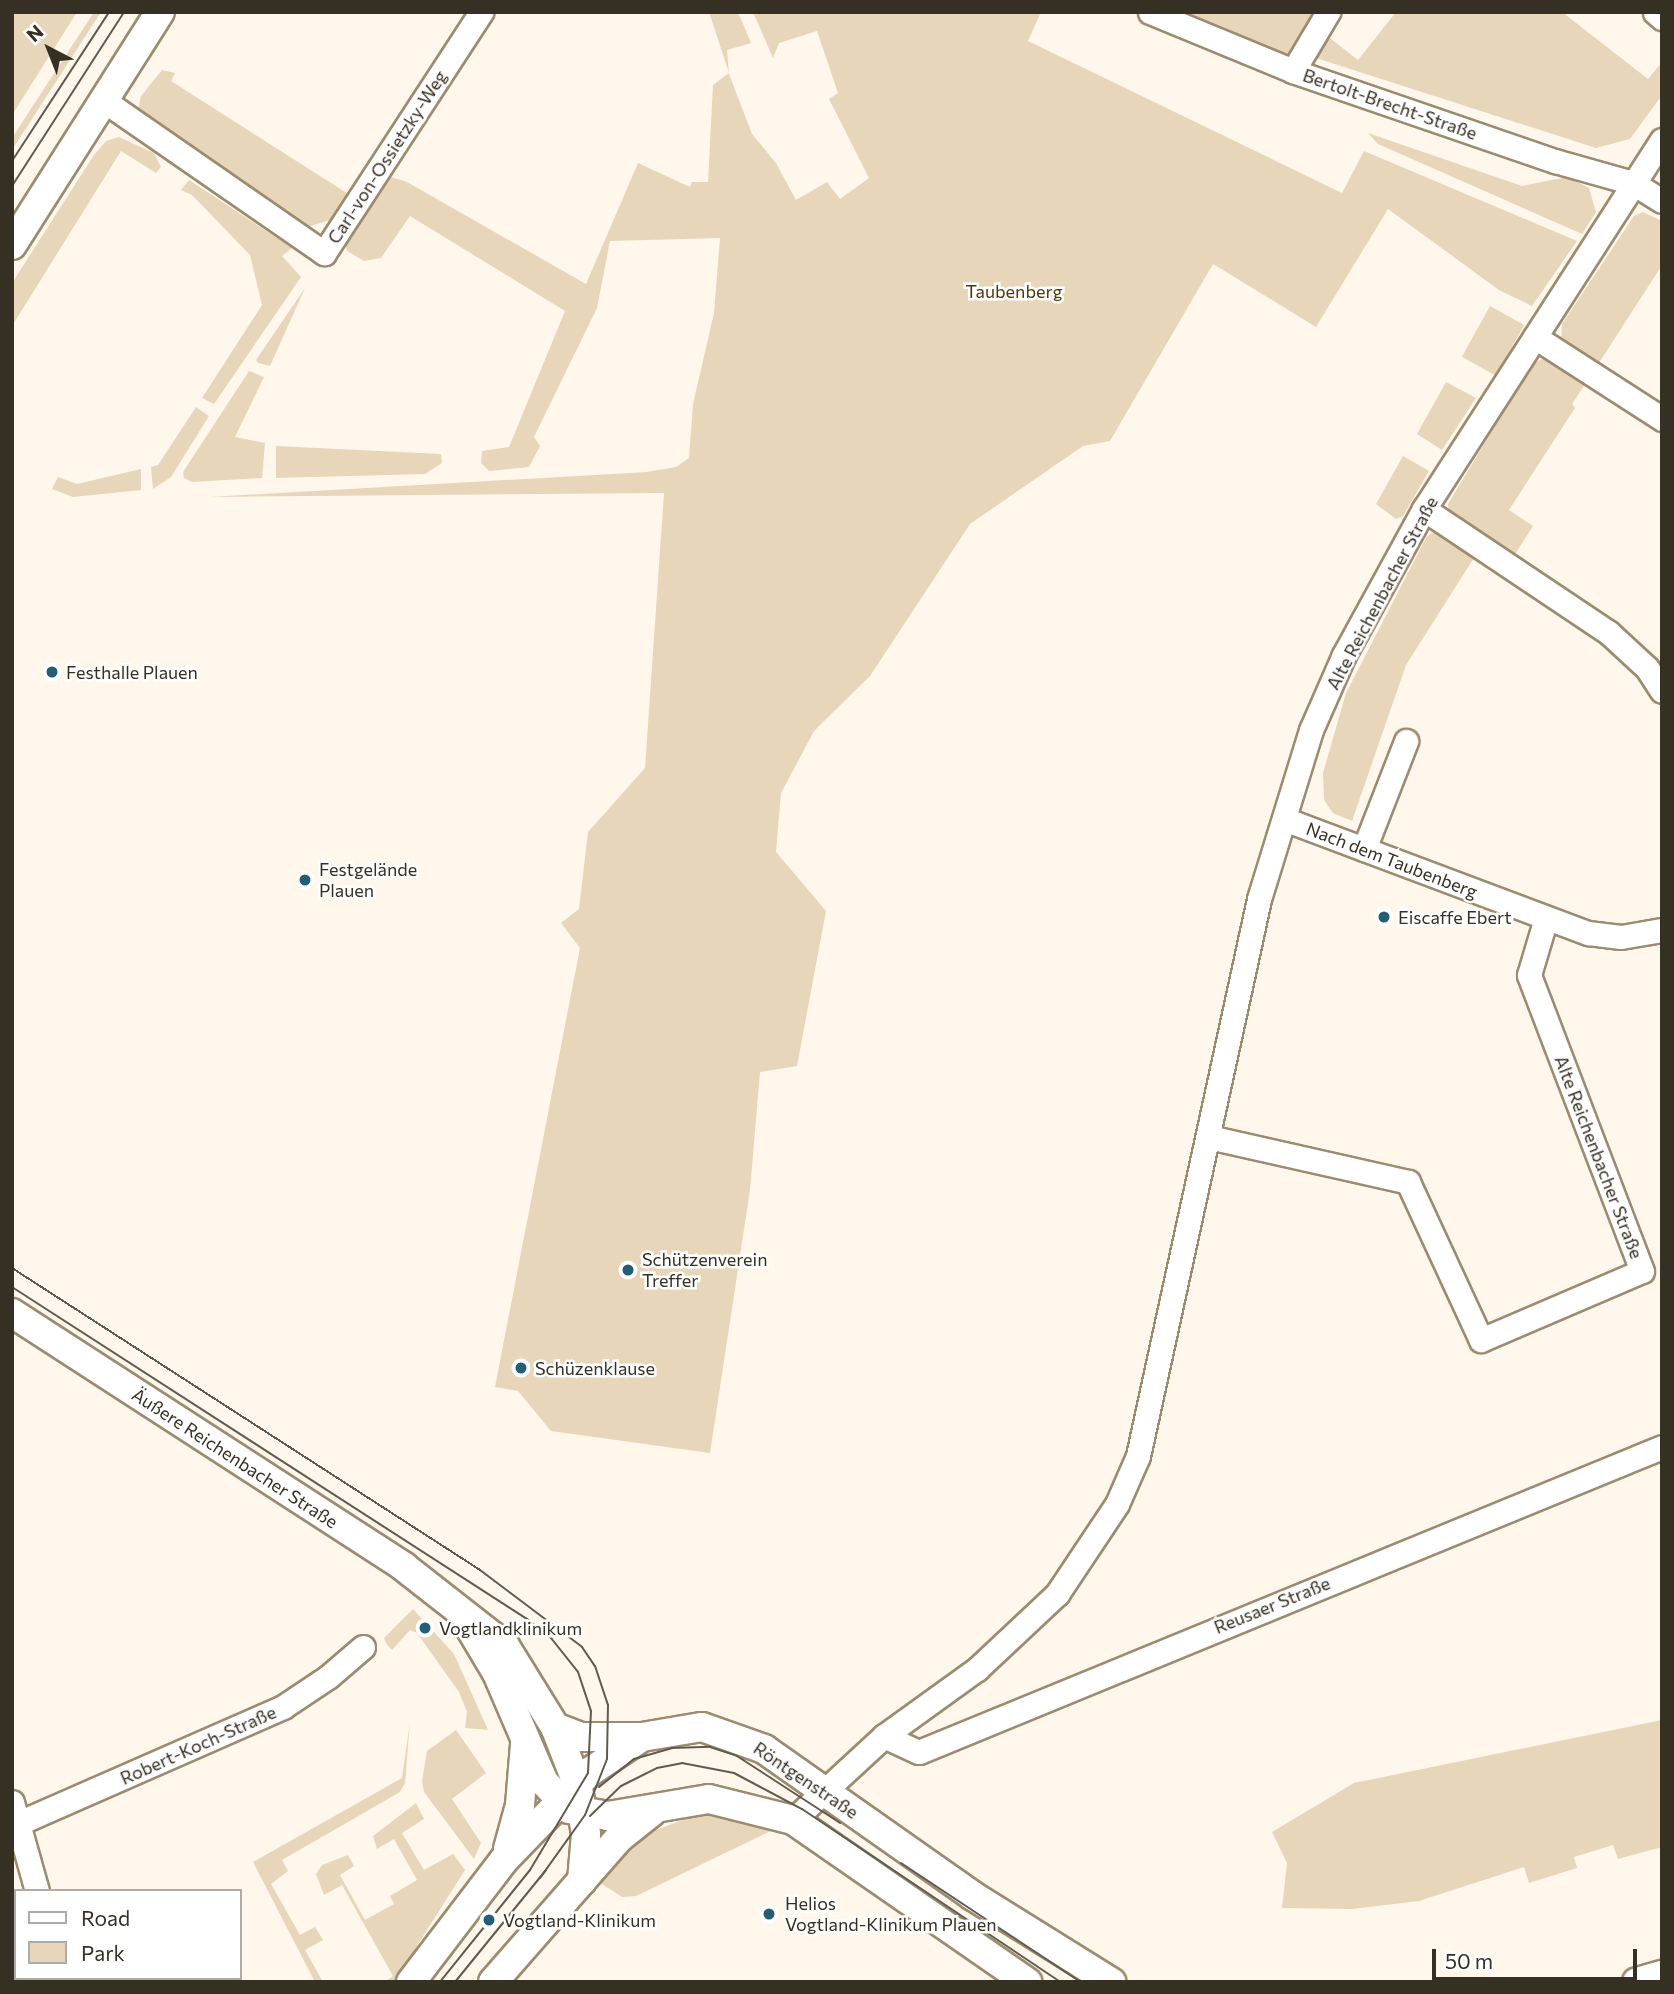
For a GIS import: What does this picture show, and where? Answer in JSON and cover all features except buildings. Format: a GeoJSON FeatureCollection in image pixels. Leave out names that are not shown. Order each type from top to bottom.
{"type":"FeatureCollection","features":[{"type":"Feature","properties":{"kind":"street"},"geometry":{"type":"LineString","coordinates":[[12,245],[160,12]]}},
{"type":"Feature","properties":{"kind":"street","name":"Carl-von-Ossietzky-Weg"},"geometry":{"type":"LineString","coordinates":[[103,100],[324,253],[481,12]]}},
{"type":"Feature","properties":{"kind":"street","name":"Bertolt-Brecht-Straße"},"geometry":{"type":"LineString","coordinates":[[1150,12],[1293,71],[1555,161],[1633,183],[1662,201]]}},
{"type":"Feature","properties":{"kind":"street"},"geometry":{"type":"LineString","coordinates":[[1293,71],[1328,12]]}},
{"type":"Feature","properties":{"kind":"street"},"geometry":{"type":"LineString","coordinates":[[1655,12],[1662,18]]}},
{"type":"Feature","properties":{"kind":"street","name":"Alte Reichenbacher Straße"},"geometry":{"type":"LineString","coordinates":[[793,1820],[824,1787],[884,1736],[977,1669],[1057,1594],[1117,1504],[1138,1456],[1259,899],[1311,730],[1344,655],[1424,509],[1662,140]]}},
{"type":"Feature","properties":{"kind":"street"},"geometry":{"type":"LineString","coordinates":[[1535,337],[1662,419]]}},
{"type":"Feature","properties":{"kind":"street"},"geometry":{"type":"LineString","coordinates":[[1424,509],[1608,632],[1647,668],[1662,691]]}},
{"type":"Feature","properties":{"kind":"street"},"geometry":{"type":"LineString","coordinates":[[1364,849],[1406,741]]}},
{"type":"Feature","properties":{"kind":"street","name":"Nach dem Taubenberg"},"geometry":{"type":"LineString","coordinates":[[1284,819],[1588,933],[1621,937],[1662,930]]}},
{"type":"Feature","properties":{"kind":"street","name":"Alte Reichenbacher Straße"},"geometry":{"type":"LineString","coordinates":[[1209,1137],[1408,1182],[1481,1340],[1642,1271],[1529,975],[1546,918]]}},
{"type":"Feature","properties":{"kind":"street","name":"Äußere Reichenbacher Straße"},"geometry":{"type":"LineString","coordinates":[[12,1313],[404,1567],[505,1646],[555,1727],[567,1792]]}},
{"type":"Feature","properties":{"kind":"street","name":"Reusaer Straße"},"geometry":{"type":"LineString","coordinates":[[884,1736],[919,1752],[1662,1447]]}},
{"type":"Feature","properties":{"kind":"street","name":"Äußere Reichenbacher Straße"},"geometry":{"type":"LineString","coordinates":[[455,1607],[497,1673],[526,1738],[585,1815],[582,1881]]}},
{"type":"Feature","properties":{"kind":"street","name":"Robert-Koch-Straße"},"geometry":{"type":"LineString","coordinates":[[17,1812],[283,1707],[328,1677],[363,1647]]}},
{"type":"Feature","properties":{"kind":"street"},"geometry":{"type":"LineString","coordinates":[[555,1727],[581,1737],[642,1737]]}},
{"type":"Feature","properties":{"kind":"street","name":"Röntgenstraße"},"geometry":{"type":"LineString","coordinates":[[411,1982],[504,1860],[567,1792],[642,1737],[702,1727],[723,1731],[764,1749],[824,1787],[974,1896],[1111,1982]]}},
{"type":"Feature","properties":{"kind":"street"},"geometry":{"type":"LineString","coordinates":[[504,1860],[520,1805],[526,1738]]}},
{"type":"Feature","properties":{"kind":"street"},"geometry":{"type":"LineString","coordinates":[[585,1815],[653,1811],[709,1799],[793,1820],[1027,1982]]}},
{"type":"Feature","properties":{"kind":"street"},"geometry":{"type":"LineString","coordinates":[[493,1982],[619,1838],[653,1811]]}},
{"type":"Feature","properties":{"kind":"street"},"geometry":{"type":"LineString","coordinates":[[17,1812],[36,1889]]}},
{"type":"Feature","properties":{"kind":"street"},"geometry":{"type":"LineString","coordinates":[[1637,1982],[1662,1975]]}},
{"type":"Feature","properties":{"kind":"green space"},"geometry":{"type":"Polygon","coordinates":[[[12,12],[77,12],[12,115],[12,12]]]}},
{"type":"Feature","properties":{"kind":"green space"},"geometry":{"type":"Polygon","coordinates":[[[94,12],[101,12],[12,150],[12,138],[94,12]]]}},
{"type":"Feature","properties":{"kind":"green space"},"geometry":{"type":"Polygon","coordinates":[[[709,12],[737,12],[751,43],[727,50],[729,73],[709,12]]]}},
{"type":"Feature","properties":{"kind":"green space","name":"Taubenberg"},"geometry":{"type":"Polygon","coordinates":[[[753,12],[1041,12],[1028,41],[1342,193],[1364,151],[1577,241],[1532,306],[1499,290],[1388,209],[1316,327],[1213,264],[1110,441],[1083,446],[970,524],[870,676],[814,731],[781,793],[776,852],[826,911],[797,1066],[760,1072],[750,1190],[710,1453],[551,1431],[518,1391],[495,1387],[580,948],[561,923],[579,909],[588,832],[645,768],[664,493],[210,497],[647,472],[676,467],[689,458],[693,404],[714,313],[720,238],[610,241],[597,308],[534,437],[540,446],[529,467],[489,471],[481,463],[482,451],[509,447],[565,311],[410,216],[381,258],[364,261],[347,251],[345,242],[384,175],[407,182],[586,284],[638,163],[690,187],[692,182],[708,182],[713,85],[729,73],[752,134],[776,163],[796,200],[827,182],[840,199],[869,178],[829,99],[838,93],[817,31],[779,43],[773,58],[753,12]]]}},
{"type":"Feature","properties":{"kind":"green space"},"geometry":{"type":"Polygon","coordinates":[[[1175,12],[1318,12],[1288,55],[1175,12]]]}},
{"type":"Feature","properties":{"kind":"green space"},"geometry":{"type":"Polygon","coordinates":[[[1396,12],[1562,12],[1648,79],[1662,62],[1662,95],[1630,139],[1596,148],[1313,57],[1321,31],[1358,60],[1396,12]]]}},
{"type":"Feature","properties":{"kind":"green space"},"geometry":{"type":"Polygon","coordinates":[[[162,70],[175,73],[171,81],[353,197],[339,217],[308,227],[146,121],[138,110],[141,96],[162,70]]]}},
{"type":"Feature","properties":{"kind":"green space"},"geometry":{"type":"Polygon","coordinates":[[[1368,133],[1522,186],[1567,177],[1589,188],[1596,212],[1582,234],[1378,144],[1368,133]]]}},
{"type":"Feature","properties":{"kind":"green space"},"geometry":{"type":"Polygon","coordinates":[[[119,137],[154,153],[161,167],[156,173],[121,151],[12,326],[12,283],[94,155],[106,141],[119,137]]]}},
{"type":"Feature","properties":{"kind":"green space"},"geometry":{"type":"Polygon","coordinates":[[[189,180],[292,248],[282,256],[301,277],[214,404],[202,398],[262,305],[250,255],[192,195],[181,190],[189,180]]]}},
{"type":"Feature","properties":{"kind":"green space"},"geometry":{"type":"Polygon","coordinates":[[[1643,212],[1662,221],[1662,265],[1597,366],[1561,341],[1562,324],[1634,216],[1643,212]]]}},
{"type":"Feature","properties":{"kind":"green space"},"geometry":{"type":"Polygon","coordinates":[[[305,288],[270,366],[258,363],[256,360],[305,288]]]}},
{"type":"Feature","properties":{"kind":"green space"},"geometry":{"type":"Polygon","coordinates":[[[1490,306],[1524,325],[1496,376],[1462,357],[1490,306]]]}},
{"type":"Feature","properties":{"kind":"green space"},"geometry":{"type":"Polygon","coordinates":[[[1548,357],[1589,378],[1572,404],[1575,408],[1509,510],[1533,526],[1512,559],[1449,513],[1448,504],[1533,363],[1548,357]]]}},
{"type":"Feature","properties":{"kind":"green space"},"geometry":{"type":"Polygon","coordinates":[[[249,371],[264,377],[235,437],[265,443],[262,478],[192,482],[184,478],[183,472],[249,371]]]}},
{"type":"Feature","properties":{"kind":"green space"},"geometry":{"type":"Polygon","coordinates":[[[1446,382],[1476,398],[1442,450],[1417,434],[1446,382]]]}},
{"type":"Feature","properties":{"kind":"green space"},"geometry":{"type":"Polygon","coordinates":[[[196,407],[209,416],[171,477],[153,489],[151,467],[158,465],[196,407]]]}},
{"type":"Feature","properties":{"kind":"green space"},"geometry":{"type":"Polygon","coordinates":[[[276,446],[441,454],[442,463],[425,474],[276,478],[276,446]]]}},
{"type":"Feature","properties":{"kind":"green space"},"geometry":{"type":"Polygon","coordinates":[[[1403,456],[1429,471],[1403,516],[1396,519],[1376,504],[1403,456]]]}},
{"type":"Feature","properties":{"kind":"green space"},"geometry":{"type":"Polygon","coordinates":[[[141,469],[141,490],[73,497],[52,489],[58,477],[77,484],[141,469]]]}},
{"type":"Feature","properties":{"kind":"green space"},"geometry":{"type":"Polygon","coordinates":[[[1438,530],[1477,553],[1406,665],[1352,821],[1333,813],[1324,800],[1323,773],[1346,693],[1427,536],[1438,530]]]}},
{"type":"Feature","properties":{"kind":"green space"},"geometry":{"type":"Polygon","coordinates":[[[413,1609],[454,1654],[488,1730],[465,1728],[467,1712],[459,1692],[417,1633],[410,1630],[392,1650],[387,1645],[384,1638],[413,1609]]]}},
{"type":"Feature","properties":{"kind":"green space"},"geometry":{"type":"Polygon","coordinates":[[[1662,1720],[1662,1847],[1618,1859],[1613,1845],[1574,1857],[1577,1868],[1529,1883],[1524,1867],[1419,1901],[1352,1909],[1282,1908],[1287,1863],[1272,1832],[1354,1783],[1662,1720]]]}},
{"type":"Feature","properties":{"kind":"green space"},"geometry":{"type":"Polygon","coordinates":[[[410,1722],[405,1783],[400,1792],[282,1860],[288,1871],[271,1884],[300,1935],[315,1927],[323,1940],[305,1950],[323,1982],[315,1982],[253,1862],[402,1778],[410,1722]]]}},
{"type":"Feature","properties":{"kind":"green space"},"geometry":{"type":"Polygon","coordinates":[[[456,1730],[486,1773],[452,1799],[481,1843],[474,1859],[424,1792],[422,1781],[427,1751],[456,1730]]]}},
{"type":"Feature","properties":{"kind":"green space"},"geometry":{"type":"Polygon","coordinates":[[[416,1803],[424,1819],[402,1833],[424,1870],[453,1854],[465,1870],[394,1982],[385,1982],[393,1976],[342,1885],[324,1895],[316,1874],[322,1865],[348,1855],[354,1866],[340,1875],[365,1920],[394,1904],[390,1896],[417,1880],[394,1839],[377,1849],[373,1836],[416,1803]]]}},
{"type":"Feature","properties":{"kind":"green space"},"geometry":{"type":"Polygon","coordinates":[[[717,1815],[775,1829],[636,1896],[622,1897],[596,1880],[639,1836],[694,1816],[717,1815]]]}},
{"type":"Feature","properties":{"kind":"tram line"},"geometry":{"type":"LineString","coordinates":[[12,161],[109,12]]}},
{"type":"Feature","properties":{"kind":"tram line"},"geometry":{"type":"LineString","coordinates":[[12,186],[124,12]]}},
{"type":"Feature","properties":{"kind":"tram line"},"geometry":{"type":"LineString","coordinates":[[12,1268],[480,1570],[582,1647],[595,1666],[608,1705],[607,1759],[585,1815],[540,1878]]}},
{"type":"Feature","properties":{"kind":"tram line"},"geometry":{"type":"LineString","coordinates":[[12,1287],[527,1619],[551,1638],[578,1672],[591,1711],[588,1773],[530,1870],[440,1982]]}},
{"type":"Feature","properties":{"kind":"tram line"},"geometry":{"type":"LineString","coordinates":[[599,1787],[634,1759],[672,1748],[710,1747],[737,1756],[840,1823]]}},
{"type":"Feature","properties":{"kind":"tram line"},"geometry":{"type":"LineString","coordinates":[[590,1816],[621,1786],[657,1768],[682,1763],[734,1773],[802,1809],[1060,1982]]}},
{"type":"Feature","properties":{"kind":"tram line"},"geometry":{"type":"LineString","coordinates":[[901,1863],[1081,1982]]}},
{"type":"Feature","properties":{"kind":"tram line"},"geometry":{"type":"LineString","coordinates":[[455,1982],[546,1870]]}},
{"type":"Feature","properties":{"kind":"place","name":"Festhalle Plauen"},"geometry":{"type":"Point","coordinates":[52,672]}},
{"type":"Feature","properties":{"kind":"place","name":"Festgelände Plauen"},"geometry":{"type":"Point","coordinates":[305,880]}},
{"type":"Feature","properties":{"kind":"place","name":"Eiscaffe Ebert"},"geometry":{"type":"Point","coordinates":[1384,917]}},
{"type":"Feature","properties":{"kind":"place","name":"Schützenverein Treffer"},"geometry":{"type":"Point","coordinates":[628,1270]}},
{"type":"Feature","properties":{"kind":"place","name":"Schüzenklause"},"geometry":{"type":"Point","coordinates":[521,1368]}},
{"type":"Feature","properties":{"kind":"place","name":"Vogtlandklinikum"},"geometry":{"type":"Point","coordinates":[425,1628]}},
{"type":"Feature","properties":{"kind":"place","name":"Helios Vogtland-Klinikum Plauen"},"geometry":{"type":"Point","coordinates":[769,1914]}},
{"type":"Feature","properties":{"kind":"place","name":"Vogtland-Klinikum"},"geometry":{"type":"Point","coordinates":[489,1920]}}]}
